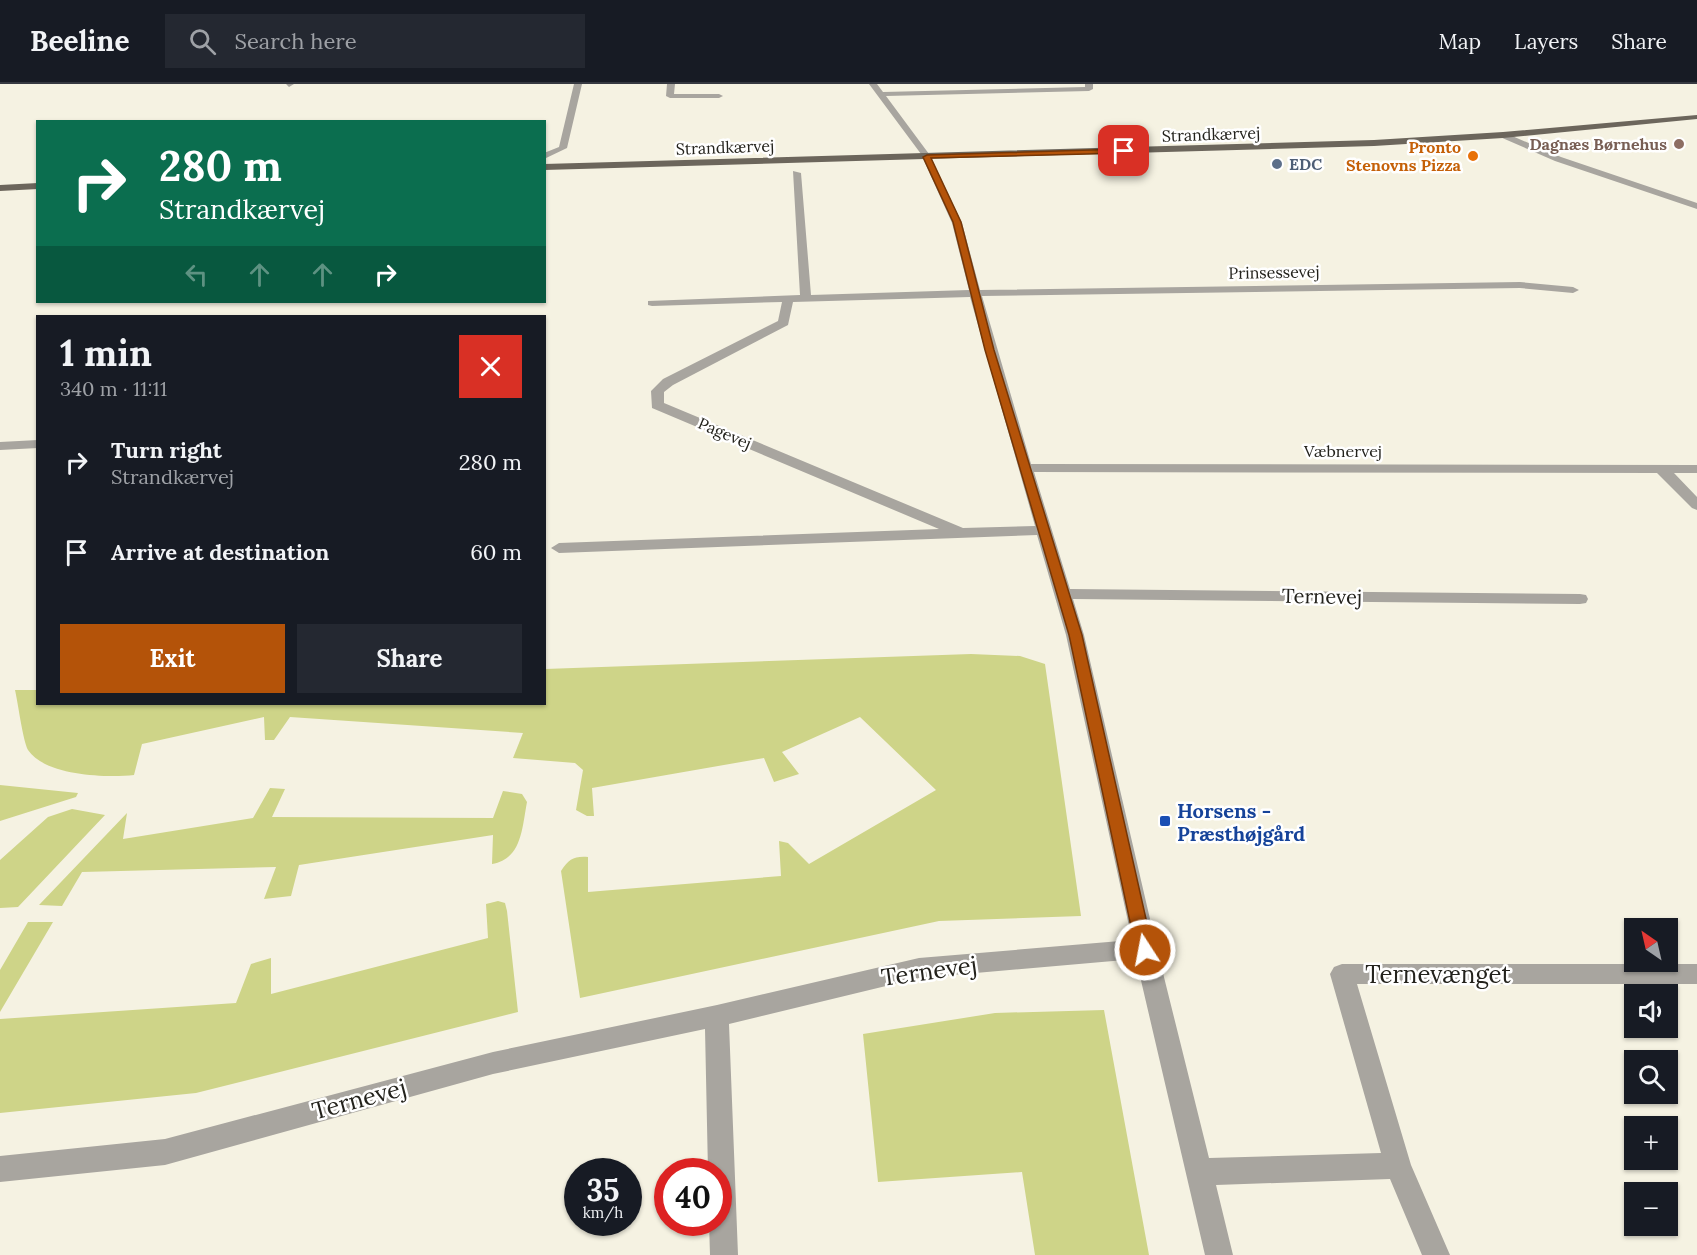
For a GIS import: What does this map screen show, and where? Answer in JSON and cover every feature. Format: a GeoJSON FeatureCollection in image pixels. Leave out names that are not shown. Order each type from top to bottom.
{"type":"FeatureCollection","features":[{"type":"Feature","properties":{"kind":"main road","name":"Strandkærvej"},"geometry":{"type":"LineString","coordinates":[[546,167],[1307,145],[1503,135],[1697,117]]}},
{"type":"Feature","properties":{"kind":"main road"},"geometry":{"type":"LineString","coordinates":[[0,180],[36,179]]}},
{"type":"Feature","properties":{"kind":"main road"},"geometry":{"type":"LineString","coordinates":[[0,188],[36,186]]}},
{"type":"Feature","properties":{"kind":"street"},"geometry":{"type":"LineString","coordinates":[[546,155],[563,148],[578,84]]}},
{"type":"Feature","properties":{"kind":"street"},"geometry":{"type":"LineString","coordinates":[[671,84],[670,96],[719,96]]}},
{"type":"Feature","properties":{"kind":"street"},"geometry":{"type":"LineString","coordinates":[[873,84],[927,157],[957,222],[975,293],[1075,635],[1145,950],[1219,1255]]}},
{"type":"Feature","properties":{"kind":"street"},"geometry":{"type":"LineString","coordinates":[[881,94],[1089,89],[1089,84]]}},
{"type":"Feature","properties":{"kind":"street"},"geometry":{"type":"LineString","coordinates":[[1503,135],[1558,159],[1697,206]]}},
{"type":"Feature","properties":{"kind":"street"},"geometry":{"type":"LineString","coordinates":[[796,173],[806,298]]}},
{"type":"Feature","properties":{"kind":"street","name":"Prinsessevej"},"geometry":{"type":"LineString","coordinates":[[975,293],[1520,285],[1573,290]]}},
{"type":"Feature","properties":{"kind":"street"},"geometry":{"type":"LineString","coordinates":[[652,303],[975,293]]}},
{"type":"Feature","properties":{"kind":"street","name":"Pagevej"},"geometry":{"type":"LineString","coordinates":[[788,299],[784,323],[668,382],[657,391],[657,405],[961,533]]}},
{"type":"Feature","properties":{"kind":"street"},"geometry":{"type":"LineString","coordinates":[[0,446],[36,444]]}},
{"type":"Feature","properties":{"kind":"street","name":"Væbnervej"},"geometry":{"type":"LineString","coordinates":[[1026,468],[1697,469]]}},
{"type":"Feature","properties":{"kind":"street"},"geometry":{"type":"LineString","coordinates":[[1661,469],[1697,505]]}},
{"type":"Feature","properties":{"kind":"street","name":"Pagevej"},"geometry":{"type":"LineString","coordinates":[[559,548],[1044,530]]}},
{"type":"Feature","properties":{"kind":"street","name":"Ternevej"},"geometry":{"type":"LineString","coordinates":[[1063,594],[1580,598]]}},
{"type":"Feature","properties":{"kind":"street","name":"Ternevej"},"geometry":{"type":"LineString","coordinates":[[0,1169],[165,1152],[493,1063],[717,1016],[919,968],[1145,950]]}},
{"type":"Feature","properties":{"kind":"street","name":"Ternevænget"},"geometry":{"type":"LineString","coordinates":[[1436,1255],[1398,1166],[1342,974],[1697,974]]}},
{"type":"Feature","properties":{"kind":"street"},"geometry":{"type":"LineString","coordinates":[[717,1016],[724,1255]]}},
{"type":"Feature","properties":{"kind":"street"},"geometry":{"type":"LineString","coordinates":[[1199,1172],[1398,1166]]}},
{"type":"Feature","properties":{"kind":"green space"},"geometry":{"type":"Polygon","coordinates":[[[971,654],[1020,656],[1045,664],[1081,916],[939,921],[580,998],[561,871],[572,859],[588,857],[588,892],[781,876],[779,841],[788,843],[809,864],[936,790],[860,717],[782,752],[799,774],[774,782],[764,758],[592,788],[594,816],[587,816],[576,810],[583,770],[575,763],[513,758],[523,733],[290,717],[274,740],[265,740],[264,717],[142,744],[134,775],[93,775],[62,770],[36,759],[26,745],[15,690],[36,690],[36,705],[546,705],[546,669],[971,654]]]}},
{"type":"Feature","properties":{"kind":"green space"},"geometry":{"type":"Polygon","coordinates":[[[0,785],[78,793],[76,797],[0,821],[0,785]]]}},
{"type":"Feature","properties":{"kind":"green space"},"geometry":{"type":"Polygon","coordinates":[[[270,788],[285,789],[272,817],[493,818],[503,791],[522,794],[527,802],[522,832],[515,849],[502,861],[492,864],[493,835],[299,865],[291,896],[264,899],[276,867],[82,872],[62,906],[39,905],[127,813],[123,839],[253,818],[270,788]]]}},
{"type":"Feature","properties":{"kind":"green space"},"geometry":{"type":"Polygon","coordinates":[[[72,809],[105,815],[18,907],[0,908],[0,860],[48,817],[72,809]]]}},
{"type":"Feature","properties":{"kind":"green space"},"geometry":{"type":"Polygon","coordinates":[[[498,901],[505,903],[507,911],[518,1012],[196,1093],[0,1113],[0,1019],[236,1003],[251,964],[271,958],[271,994],[488,938],[486,904],[498,901]]]}},
{"type":"Feature","properties":{"kind":"green space"},"geometry":{"type":"Polygon","coordinates":[[[28,922],[53,922],[0,1012],[0,970],[28,922]]]}},
{"type":"Feature","properties":{"kind":"green space"},"geometry":{"type":"Polygon","coordinates":[[[1104,1010],[1149,1255],[1035,1255],[1022,1172],[878,1182],[863,1034],[995,1013],[1104,1010]]]}},
{"type":"Feature","properties":{"kind":"place","name":"Dagnæs Børnehus"},"geometry":{"type":"Point","coordinates":[1679,144]}},
{"type":"Feature","properties":{"kind":"place","name":"Pronto Stenovns Pizza"},"geometry":{"type":"Point","coordinates":[1473,156]}},
{"type":"Feature","properties":{"kind":"place","name":"EDC"},"geometry":{"type":"Point","coordinates":[1277,164]}},
{"type":"Feature","properties":{"kind":"place","name":"Horsens - Præsthøjgård"},"geometry":{"type":"Point","coordinates":[1165,821]}},
{"type":"Feature","properties":{"kind":"route"},"geometry":{"type":"LineString","coordinates":[[1124,151],[927,157],[957,222],[990,350],[1075,635],[1129,869],[1145,950]]}}]}
